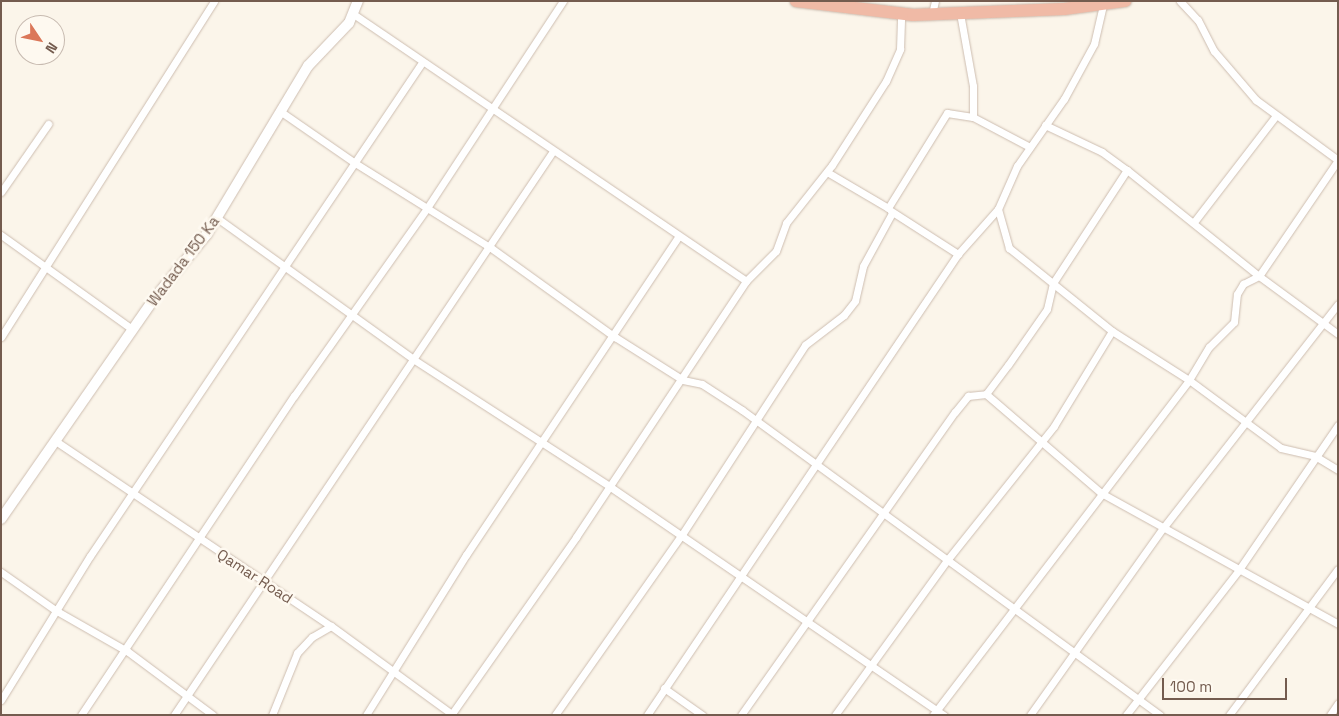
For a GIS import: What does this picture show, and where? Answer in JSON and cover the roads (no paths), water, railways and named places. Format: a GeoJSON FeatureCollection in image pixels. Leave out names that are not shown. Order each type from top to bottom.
{"type":"FeatureCollection","features":[{"type":"Feature","properties":{"kind":"highway"},"geometry":{"type":"LineString","coordinates":[[796,1],[901,14],[933,7],[960,12],[1103,5],[1125,1]]}},
{"type":"Feature","properties":{"kind":"street"},"geometry":{"type":"LineString","coordinates":[[1,337],[48,269],[214,1]]}},
{"type":"Feature","properties":{"kind":"street"},"geometry":{"type":"LineString","coordinates":[[358,1],[355,15],[421,64],[490,108],[678,237],[746,281]]}},
{"type":"Feature","properties":{"kind":"street"},"geometry":{"type":"LineString","coordinates":[[81,715],[127,651],[198,539],[427,208],[490,108],[563,1]]}},
{"type":"Feature","properties":{"kind":"street"},"geometry":{"type":"LineString","coordinates":[[934,712],[1013,606],[1189,380],[1210,347],[1234,322],[1239,291],[1259,276],[1338,160],[1275,118],[1214,51],[1198,20],[1180,1]]}},
{"type":"Feature","properties":{"kind":"street"},"geometry":{"type":"LineString","coordinates":[[647,715],[739,575],[958,254],[998,209],[1030,147],[1094,44],[1103,5]]}},
{"type":"Feature","properties":{"kind":"street"},"geometry":{"type":"LineString","coordinates":[[960,12],[973,117]]}},
{"type":"Feature","properties":{"kind":"street"},"geometry":{"type":"LineString","coordinates":[[452,714],[683,380],[746,281],[776,250],[786,223],[827,172],[886,81],[900,49],[901,14]]}},
{"type":"Feature","properties":{"kind":"street","name":"Wadada 150 Ka"},"geometry":{"type":"LineString","coordinates":[[1,519],[132,329],[216,218],[308,66],[355,15]]}},
{"type":"Feature","properties":{"kind":"street"},"geometry":{"type":"LineString","coordinates":[[1,700],[55,610],[421,64]]}},
{"type":"Feature","properties":{"kind":"street"},"geometry":{"type":"LineString","coordinates":[[280,111],[355,163],[491,248],[615,337],[683,380],[710,388],[753,421],[886,512],[1160,715]]}},
{"type":"Feature","properties":{"kind":"street"},"geometry":{"type":"LineString","coordinates":[[555,715],[681,536],[753,421],[805,345],[844,315],[855,301],[863,266],[890,210],[940,120],[947,113],[973,117],[1030,147]]}},
{"type":"Feature","properties":{"kind":"street"},"geometry":{"type":"LineString","coordinates":[[1194,222],[1275,118]]}},
{"type":"Feature","properties":{"kind":"street"},"geometry":{"type":"LineString","coordinates":[[1,192],[48,124]]}},
{"type":"Feature","properties":{"kind":"street"},"geometry":{"type":"LineString","coordinates":[[1045,125],[1102,152],[1128,170],[1259,276],[1338,334]]}},
{"type":"Feature","properties":{"kind":"street"},"geometry":{"type":"LineString","coordinates":[[174,715],[413,359],[491,248],[553,151]]}},
{"type":"Feature","properties":{"kind":"street"},"geometry":{"type":"LineString","coordinates":[[986,394],[1043,315],[1053,283],[1128,170]]}},
{"type":"Feature","properties":{"kind":"street"},"geometry":{"type":"LineString","coordinates":[[827,172],[958,254]]}},
{"type":"Feature","properties":{"kind":"street"},"geometry":{"type":"LineString","coordinates":[[998,209],[1009,248],[1112,331],[1189,380],[1281,448],[1315,456],[1338,470]]}},
{"type":"Feature","properties":{"kind":"street"},"geometry":{"type":"LineString","coordinates":[[216,218],[287,266],[413,359],[540,444],[609,486],[804,622],[870,665],[934,712],[944,715]]}},
{"type":"Feature","properties":{"kind":"street"},"geometry":{"type":"LineString","coordinates":[[1,234],[132,329]]}},
{"type":"Feature","properties":{"kind":"street"},"geometry":{"type":"LineString","coordinates":[[366,715],[391,670],[540,444],[615,337],[678,237]]}},
{"type":"Feature","properties":{"kind":"street"},"geometry":{"type":"LineString","coordinates":[[1030,715],[1163,528],[1338,304]]}},
{"type":"Feature","properties":{"kind":"street"},"geometry":{"type":"LineString","coordinates":[[835,715],[948,559],[1042,441],[1112,331]]}},
{"type":"Feature","properties":{"kind":"street"},"geometry":{"type":"LineString","coordinates":[[741,715],[804,622],[886,512],[968,396],[986,394],[1101,493],[1238,571],[1338,624]]}},
{"type":"Feature","properties":{"kind":"street"},"geometry":{"type":"LineString","coordinates":[[1126,715],[1238,571],[1338,424]]}},
{"type":"Feature","properties":{"kind":"street","name":"Qamar Road"},"geometry":{"type":"LineString","coordinates":[[54,440],[132,495],[331,626],[452,714]]}},
{"type":"Feature","properties":{"kind":"street"},"geometry":{"type":"LineString","coordinates":[[1229,715],[1338,569]]}},
{"type":"Feature","properties":{"kind":"street"},"geometry":{"type":"LineString","coordinates":[[1,572],[55,610],[127,651],[185,697],[213,715]]}},
{"type":"Feature","properties":{"kind":"street"},"geometry":{"type":"LineString","coordinates":[[272,715],[297,653],[312,636],[331,626]]}},
{"type":"Feature","properties":{"kind":"street"},"geometry":{"type":"LineString","coordinates":[[664,688],[702,715]]}},
{"type":"Feature","properties":{"kind":"street"},"geometry":{"type":"LineString","coordinates":[[1330,715],[1338,703]]}}]}
